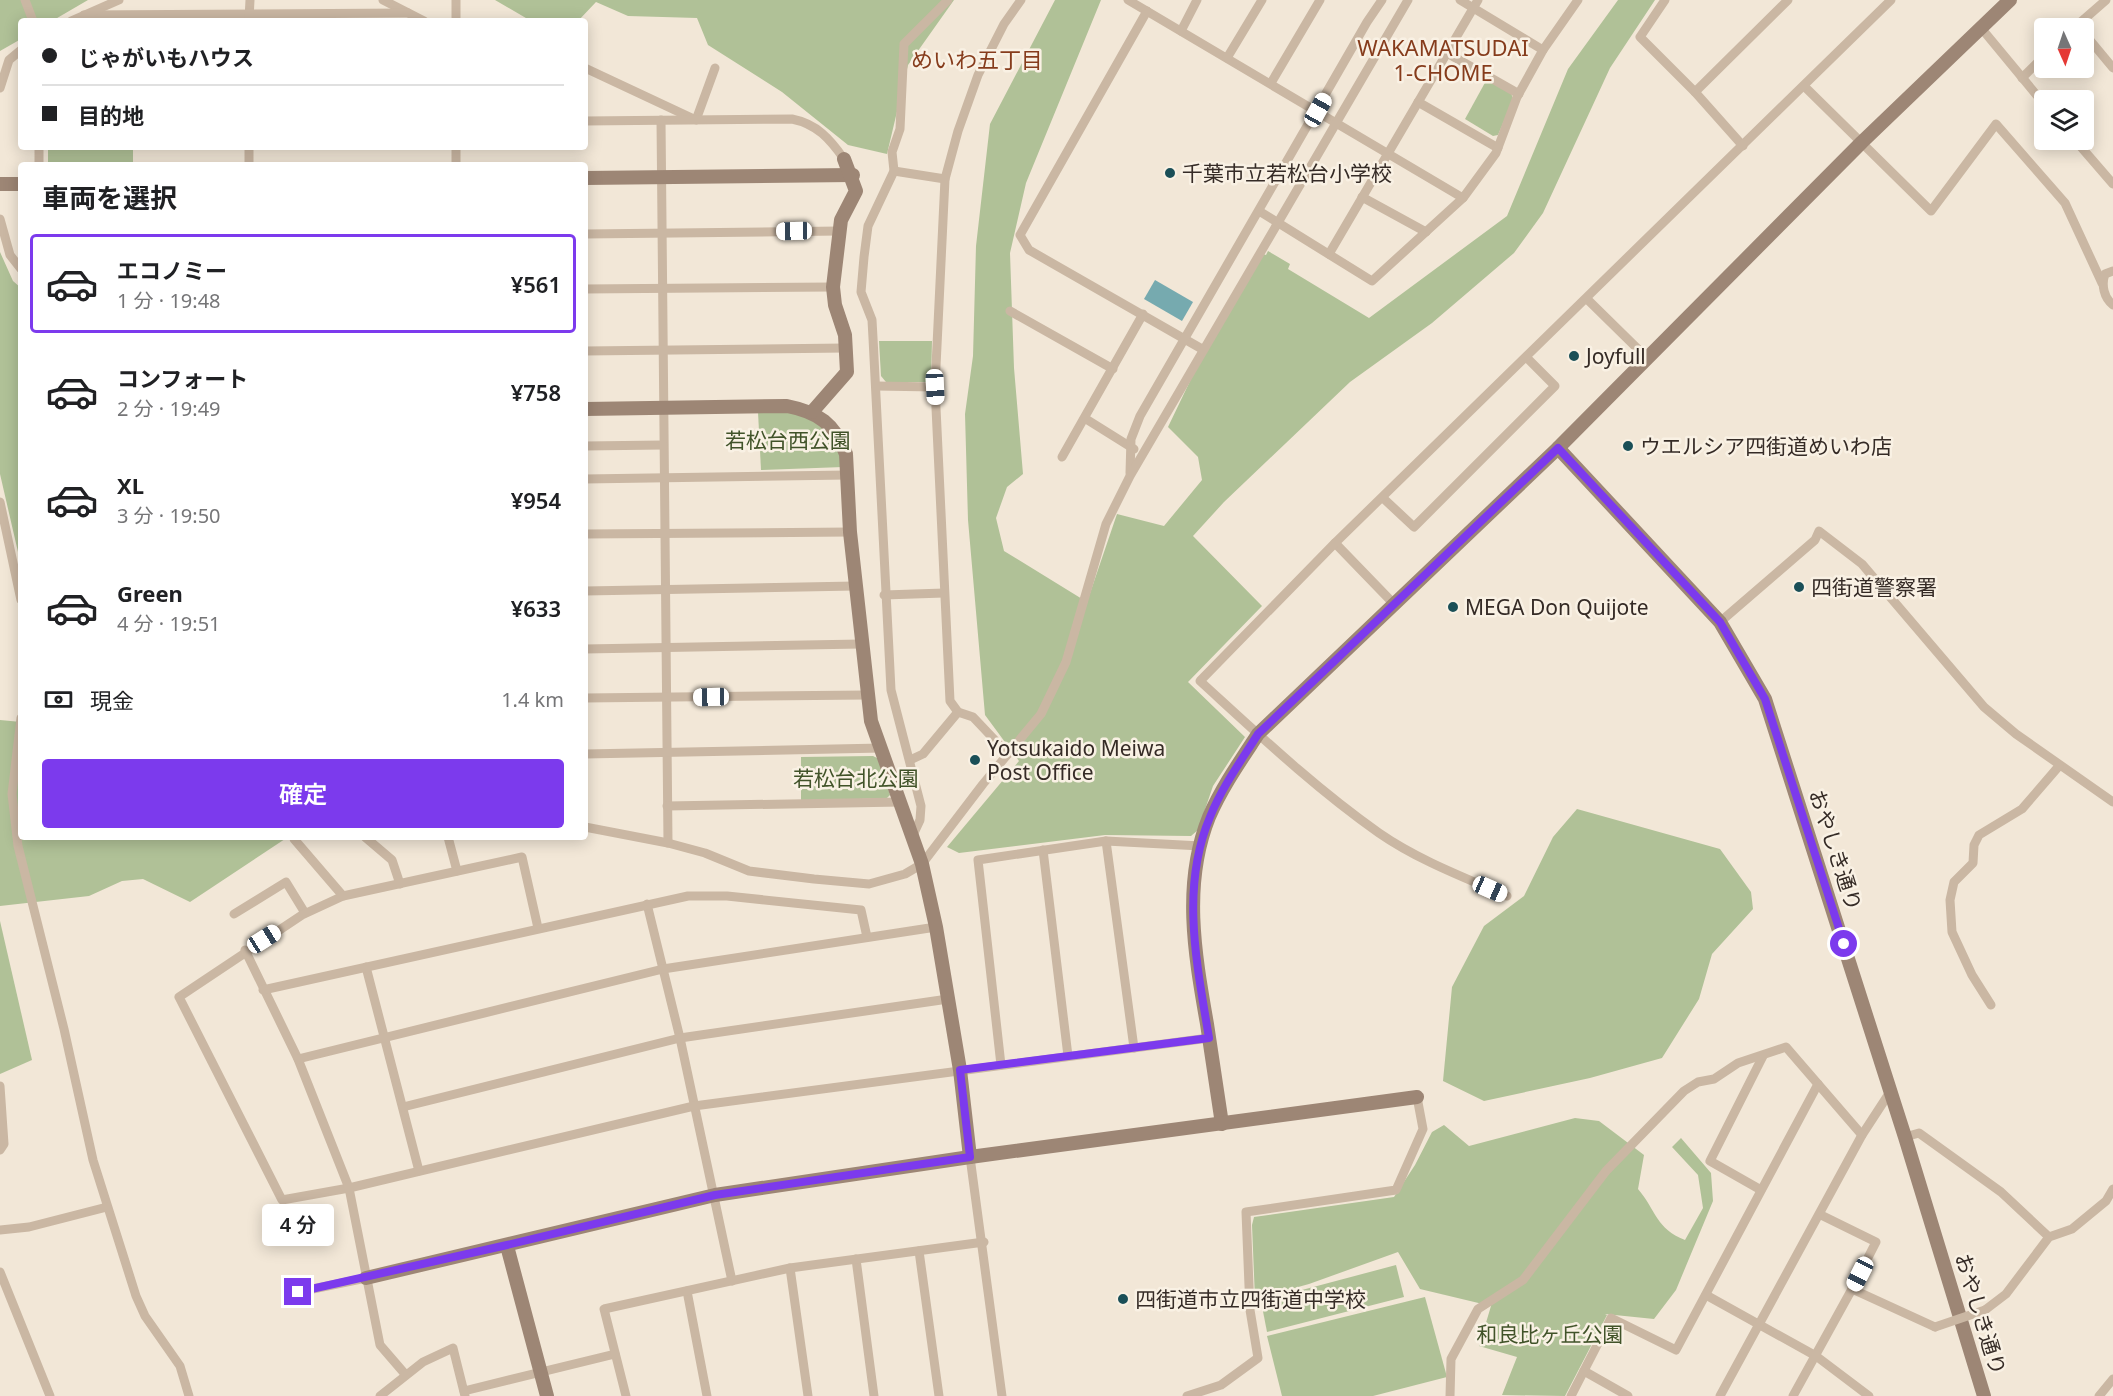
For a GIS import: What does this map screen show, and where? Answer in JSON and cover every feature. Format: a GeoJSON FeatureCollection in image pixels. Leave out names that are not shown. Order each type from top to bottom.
{"type":"FeatureCollection","features":[{"type":"Feature","properties":{"kind":"street"},"geometry":{"type":"LineString","coordinates":[[25,0],[32,18]]}},
{"type":"Feature","properties":{"kind":"street"},"geometry":{"type":"LineString","coordinates":[[78,18],[119,0]]}},
{"type":"Feature","properties":{"kind":"street"},"geometry":{"type":"LineString","coordinates":[[249,0],[249,18]]}},
{"type":"Feature","properties":{"kind":"street"},"geometry":{"type":"LineString","coordinates":[[383,0],[418,18]]}},
{"type":"Feature","properties":{"kind":"street"},"geometry":{"type":"LineString","coordinates":[[456,0],[456,18]]}},
{"type":"Feature","properties":{"kind":"street"},"geometry":{"type":"LineString","coordinates":[[913,835],[920,820],[921,806],[891,690],[884,595],[872,320],[861,291],[868,226],[894,171],[892,152],[900,129],[904,44],[948,0]]}},
{"type":"Feature","properties":{"kind":"street"},"geometry":{"type":"LineString","coordinates":[[1008,754],[973,717],[958,712],[950,701],[935,387],[945,179],[958,131],[978,75],[1004,24],[1021,0]]}},
{"type":"Feature","properties":{"kind":"street"},"geometry":{"type":"LineString","coordinates":[[1181,31],[1197,0]]}},
{"type":"Feature","properties":{"kind":"street"},"geometry":{"type":"LineString","coordinates":[[1227,58],[1263,0]]}},
{"type":"Feature","properties":{"kind":"street"},"geometry":{"type":"LineString","coordinates":[[1271,83],[1320,0]]}},
{"type":"Feature","properties":{"kind":"street"},"geometry":{"type":"LineString","coordinates":[[1130,476],[1131,440],[1140,416],[1367,22],[1382,0]]}},
{"type":"Feature","properties":{"kind":"street"},"geometry":{"type":"LineString","coordinates":[[588,828],[668,843],[705,853],[749,871],[814,879],[869,884],[905,874],[922,864],[1041,714],[1066,662],[1106,524],[1130,476],[1202,349],[1408,0]]}},
{"type":"Feature","properties":{"kind":"street"},"geometry":{"type":"LineString","coordinates":[[1460,0],[1476,4],[1543,50]]}},
{"type":"Feature","properties":{"kind":"street"},"geometry":{"type":"LineString","coordinates":[[1665,0],[1640,37],[1695,92],[1743,146]]}},
{"type":"Feature","properties":{"kind":"street"},"geometry":{"type":"LineString","coordinates":[[1695,92],[1788,0]]}},
{"type":"Feature","properties":{"kind":"street"},"geometry":{"type":"LineString","coordinates":[[1507,897],[1426,861],[1379,833],[1258,734],[1200,681],[1335,543],[1891,0]]}},
{"type":"Feature","properties":{"kind":"street"},"geometry":{"type":"LineString","coordinates":[[1222,1124],[1194,946],[1192,901],[1200,846],[1209,817],[1227,782],[1258,734],[1558,448],[1862,142],[2010,0]]}},
{"type":"Feature","properties":{"kind":"street"},"geometry":{"type":"LineString","coordinates":[[2089,18],[2106,0]]}},
{"type":"Feature","properties":{"kind":"street"},"geometry":{"type":"LineString","coordinates":[[1259,211],[1372,281],[1463,198],[1498,148],[1519,94],[1543,50],[1576,1]]}},
{"type":"Feature","properties":{"kind":"street"},"geometry":{"type":"LineString","coordinates":[[1134,2],[1463,198]]}},
{"type":"Feature","properties":{"kind":"street"},"geometry":{"type":"LineString","coordinates":[[1329,254],[1476,4]]}},
{"type":"Feature","properties":{"kind":"street"},"geometry":{"type":"LineString","coordinates":[[1147,11],[1020,235],[1029,250],[1202,349]]}},
{"type":"Feature","properties":{"kind":"street"},"geometry":{"type":"LineString","coordinates":[[84,15],[249,18],[408,13]]}},
{"type":"Feature","properties":{"kind":"street"},"geometry":{"type":"LineString","coordinates":[[1982,29],[2034,92]]}},
{"type":"Feature","properties":{"kind":"street"},"geometry":{"type":"LineString","coordinates":[[2094,47],[2113,68]]}},
{"type":"Feature","properties":{"kind":"street"},"geometry":{"type":"LineString","coordinates":[[0,88],[9,60],[18,52]]}},
{"type":"Feature","properties":{"kind":"street"},"geometry":{"type":"LineString","coordinates":[[1447,53],[1519,94]]}},
{"type":"Feature","properties":{"kind":"street"},"geometry":{"type":"LineString","coordinates":[[2022,78],[2034,66]]}},
{"type":"Feature","properties":{"kind":"street"},"geometry":{"type":"LineString","coordinates":[[696,120],[715,68]]}},
{"type":"Feature","properties":{"kind":"street"},"geometry":{"type":"LineString","coordinates":[[588,69],[696,120]]}},
{"type":"Feature","properties":{"kind":"street"},"geometry":{"type":"LineString","coordinates":[[1804,86],[1931,211],[1996,124],[2065,202],[2102,283],[2107,301],[2113,305]]}},
{"type":"Feature","properties":{"kind":"street"},"geometry":{"type":"LineString","coordinates":[[1418,102],[1498,148]]}},
{"type":"Feature","properties":{"kind":"street"},"geometry":{"type":"LineString","coordinates":[[588,121],[792,119],[808,122],[830,139],[853,176],[856,191],[841,220],[833,287],[845,348],[847,372],[812,412]]}},
{"type":"Feature","properties":{"kind":"street"},"geometry":{"type":"LineString","coordinates":[[661,120],[668,843]]}},
{"type":"Feature","properties":{"kind":"street"},"geometry":{"type":"LineString","coordinates":[[2084,150],[2113,184]]}},
{"type":"Feature","properties":{"kind":"street"},"geometry":{"type":"LineString","coordinates":[[894,171],[945,179]]}},
{"type":"Feature","properties":{"kind":"street"},"geometry":{"type":"LineString","coordinates":[[588,178],[853,176]]}},
{"type":"Feature","properties":{"kind":"street"},"geometry":{"type":"LineString","coordinates":[[0,184],[18,184]]}},
{"type":"Feature","properties":{"kind":"street"},"geometry":{"type":"LineString","coordinates":[[1362,197],[1426,232]]}},
{"type":"Feature","properties":{"kind":"street"},"geometry":{"type":"LineString","coordinates":[[0,219],[10,255],[18,266]]}},
{"type":"Feature","properties":{"kind":"street"},"geometry":{"type":"LineString","coordinates":[[588,234],[839,231]]}},
{"type":"Feature","properties":{"kind":"street"},"geometry":{"type":"LineString","coordinates":[[2102,283],[2105,274],[2113,271]]}},
{"type":"Feature","properties":{"kind":"street"},"geometry":{"type":"LineString","coordinates":[[588,289],[833,287]]}},
{"type":"Feature","properties":{"kind":"street"},"geometry":{"type":"LineString","coordinates":[[1587,299],[1646,357]]}},
{"type":"Feature","properties":{"kind":"street"},"geometry":{"type":"LineString","coordinates":[[1010,311],[1113,369]]}},
{"type":"Feature","properties":{"kind":"street"},"geometry":{"type":"LineString","coordinates":[[1062,457],[1086,419],[1143,314]]}},
{"type":"Feature","properties":{"kind":"street"},"geometry":{"type":"LineString","coordinates":[[588,351],[845,348]]}},
{"type":"Feature","properties":{"kind":"street"},"geometry":{"type":"LineString","coordinates":[[1383,498],[1414,527],[1555,386],[1527,358]]}},
{"type":"Feature","properties":{"kind":"street"},"geometry":{"type":"LineString","coordinates":[[876,386],[935,387]]}},
{"type":"Feature","properties":{"kind":"street"},"geometry":{"type":"LineString","coordinates":[[588,409],[787,406],[812,412],[827,422],[842,442],[846,454],[855,586],[871,721],[913,835],[936,927],[960,1070],[970,1157],[984,1242],[1002,1396]]}},
{"type":"Feature","properties":{"kind":"street"},"geometry":{"type":"LineString","coordinates":[[1086,419],[1131,448],[1146,448]]}},
{"type":"Feature","properties":{"kind":"street"},"geometry":{"type":"LineString","coordinates":[[588,446],[663,445]]}},
{"type":"Feature","properties":{"kind":"street","name":"おやしき通り"},"geometry":{"type":"LineString","coordinates":[[1558,448],[1720,622],[1765,699],[1905,1137],[1984,1396]]}},
{"type":"Feature","properties":{"kind":"street"},"geometry":{"type":"LineString","coordinates":[[588,479],[848,475]]}},
{"type":"Feature","properties":{"kind":"street"},"geometry":{"type":"LineString","coordinates":[[0,502],[18,586]]}},
{"type":"Feature","properties":{"kind":"street"},"geometry":{"type":"LineString","coordinates":[[1720,622],[1815,540],[1819,531],[1862,564],[1984,707],[2059,766],[2113,802]]}},
{"type":"Feature","properties":{"kind":"street"},"geometry":{"type":"LineString","coordinates":[[588,534],[850,532]]}},
{"type":"Feature","properties":{"kind":"street"},"geometry":{"type":"LineString","coordinates":[[1335,543],[1393,603]]}},
{"type":"Feature","properties":{"kind":"street"},"geometry":{"type":"LineString","coordinates":[[588,591],[855,586]]}},
{"type":"Feature","properties":{"kind":"street"},"geometry":{"type":"LineString","coordinates":[[884,595],[945,593]]}},
{"type":"Feature","properties":{"kind":"street"},"geometry":{"type":"LineString","coordinates":[[588,649],[861,644]]}},
{"type":"Feature","properties":{"kind":"street"},"geometry":{"type":"LineString","coordinates":[[588,698],[867,695]]}},
{"type":"Feature","properties":{"kind":"street"},"geometry":{"type":"LineString","coordinates":[[910,760],[923,754],[958,712]]}},
{"type":"Feature","properties":{"kind":"street"},"geometry":{"type":"LineString","coordinates":[[18,743],[12,794],[18,846],[64,1029],[93,1160],[136,1296],[145,1316],[180,1366],[189,1396]]}},
{"type":"Feature","properties":{"kind":"street"},"geometry":{"type":"LineString","coordinates":[[588,754],[882,748]]}},
{"type":"Feature","properties":{"kind":"street"},"geometry":{"type":"LineString","coordinates":[[1991,1005],[1972,975],[1952,932],[1950,900],[1954,882],[1973,863],[1974,845],[1979,835],[2022,809],[2059,766]]}},
{"type":"Feature","properties":{"kind":"street"},"geometry":{"type":"LineString","coordinates":[[667,806],[901,802]]}},
{"type":"Feature","properties":{"kind":"street"},"geometry":{"type":"LineString","coordinates":[[295,840],[343,896]]}},
{"type":"Feature","properties":{"kind":"street"},"geometry":{"type":"LineString","coordinates":[[369,840],[392,860],[400,884]]}},
{"type":"Feature","properties":{"kind":"street"},"geometry":{"type":"LineString","coordinates":[[449,840],[457,871]]}},
{"type":"Feature","properties":{"kind":"street"},"geometry":{"type":"LineString","coordinates":[[1001,1065],[978,860],[1106,841],[1200,846]]}},
{"type":"Feature","properties":{"kind":"street"},"geometry":{"type":"LineString","coordinates":[[1106,841],[1134,1047]]}},
{"type":"Feature","properties":{"kind":"street"},"geometry":{"type":"LineString","coordinates":[[1043,850],[1068,1056]]}},
{"type":"Feature","properties":{"kind":"street"},"geometry":{"type":"LineString","coordinates":[[538,928],[522,857],[343,896],[305,913],[245,950],[179,997],[282,1200],[349,1188],[694,1106],[1209,1038]]}},
{"type":"Feature","properties":{"kind":"street"},"geometry":{"type":"LineString","coordinates":[[234,914],[286,882],[305,913]]}},
{"type":"Feature","properties":{"kind":"street"},"geometry":{"type":"LineString","coordinates":[[263,990],[688,896],[727,896],[861,910],[867,937]]}},
{"type":"Feature","properties":{"kind":"street"},"geometry":{"type":"LineString","coordinates":[[647,904],[680,1038],[732,1281]]}},
{"type":"Feature","properties":{"kind":"street"},"geometry":{"type":"LineString","coordinates":[[298,1059],[663,969],[936,927]]}},
{"type":"Feature","properties":{"kind":"street"},"geometry":{"type":"LineString","coordinates":[[245,950],[298,1059],[349,1188],[380,1345],[405,1374]]}},
{"type":"Feature","properties":{"kind":"street"},"geometry":{"type":"LineString","coordinates":[[366,967],[419,1171]]}},
{"type":"Feature","properties":{"kind":"street"},"geometry":{"type":"LineString","coordinates":[[403,1107],[680,1038],[948,999]]}},
{"type":"Feature","properties":{"kind":"street"},"geometry":{"type":"LineString","coordinates":[[1450,1396],[1451,1359],[1478,1309],[1523,1280],[1606,1171],[1683,1091],[1698,1082],[1714,1079],[1738,1063],[1786,1047],[1862,1135]]}},
{"type":"Feature","properties":{"kind":"street"},"geometry":{"type":"LineString","coordinates":[[1761,1190],[1710,1161],[1763,1056]]}},
{"type":"Feature","properties":{"kind":"street"},"geometry":{"type":"LineString","coordinates":[[1571,1396],[1611,1318],[1676,1350],[1818,1084]]}},
{"type":"Feature","properties":{"kind":"street"},"geometry":{"type":"LineString","coordinates":[[0,1086],[4,1144],[0,1150]]}},
{"type":"Feature","properties":{"kind":"street"},"geometry":{"type":"LineString","coordinates":[[1720,1396],[1821,1215],[1862,1135],[1890,1092]]}},
{"type":"Feature","properties":{"kind":"street"},"geometry":{"type":"LineString","coordinates":[[298,1292],[715,1195],[970,1157],[1417,1097],[1423,1129],[1396,1190],[1246,1212],[1250,1310],[1258,1358],[1221,1385],[1188,1396]]}},
{"type":"Feature","properties":{"kind":"street"},"geometry":{"type":"LineString","coordinates":[[1905,1137],[1919,1133],[2001,1192],[2049,1237]]}},
{"type":"Feature","properties":{"kind":"street"},"geometry":{"type":"LineString","coordinates":[[1852,1289],[1935,1327],[1985,1310],[2006,1294],[2049,1237],[2072,1229],[2106,1201],[2113,1189]]}},
{"type":"Feature","properties":{"kind":"street"},"geometry":{"type":"LineString","coordinates":[[0,1230],[29,1227],[107,1207]]}},
{"type":"Feature","properties":{"kind":"street"},"geometry":{"type":"LineString","coordinates":[[1793,1396],[1876,1242],[1821,1215]]}},
{"type":"Feature","properties":{"kind":"street"},"geometry":{"type":"LineString","coordinates":[[626,1396],[604,1309],[790,1268],[984,1242]]}},
{"type":"Feature","properties":{"kind":"street"},"geometry":{"type":"LineString","coordinates":[[507,1245],[547,1396]]}},
{"type":"Feature","properties":{"kind":"street"},"geometry":{"type":"LineString","coordinates":[[919,1251],[939,1396]]}},
{"type":"Feature","properties":{"kind":"street"},"geometry":{"type":"LineString","coordinates":[[856,1259],[874,1396]]}},
{"type":"Feature","properties":{"kind":"street"},"geometry":{"type":"LineString","coordinates":[[790,1268],[808,1396]]}},
{"type":"Feature","properties":{"kind":"street"},"geometry":{"type":"LineString","coordinates":[[0,1272],[50,1396]]}},
{"type":"Feature","properties":{"kind":"street"},"geometry":{"type":"LineString","coordinates":[[687,1291],[707,1396]]}},
{"type":"Feature","properties":{"kind":"street"},"geometry":{"type":"LineString","coordinates":[[1706,1294],[1816,1356],[1864,1394]]}},
{"type":"Feature","properties":{"kind":"street"},"geometry":{"type":"LineString","coordinates":[[380,1396],[405,1374],[453,1348],[464,1394],[615,1354]]}},
{"type":"Feature","properties":{"kind":"street"},"geometry":{"type":"LineString","coordinates":[[1584,1371],[1628,1396]]}},
{"type":"Feature","properties":{"kind":"street"},"geometry":{"type":"LineString","coordinates":[[2099,1396],[2112,1384]]}},
{"type":"Feature","properties":{"kind":"street"},"geometry":{"type":"LineString","coordinates":[[1221,1385],[1226,1396]]}},
{"type":"Feature","properties":{"kind":"green space"},"geometry":{"type":"Polygon","coordinates":[[[0,0],[88,0],[57,18],[18,18],[18,41],[0,51],[0,0]]]}},
{"type":"Feature","properties":{"kind":"green space"},"geometry":{"type":"Polygon","coordinates":[[[495,0],[954,0],[908,65],[887,154],[848,145],[782,92],[708,45],[697,18],[628,16],[596,2],[581,18],[526,18],[495,0]]]}},
{"type":"Feature","properties":{"kind":"green space"},"geometry":{"type":"Polygon","coordinates":[[[1055,0],[1101,0],[1026,183],[1010,253],[1014,368],[1023,474],[1007,487],[996,518],[1004,551],[1087,602],[1117,514],[1164,526],[1202,480],[1198,457],[1168,427],[1203,354],[1263,254],[1266,255],[1268,251],[1290,264],[1288,269],[1369,318],[1507,216],[1568,69],[1618,0],[1655,0],[1610,68],[1543,213],[1514,253],[1432,323],[1350,382],[1224,502],[1193,536],[1262,606],[1188,682],[1245,737],[1213,786],[1198,830],[1191,836],[1105,835],[959,853],[947,847],[1019,761],[985,715],[968,520],[965,414],[973,356],[976,246],[990,124],[1055,0]]]}},
{"type":"Feature","properties":{"kind":"green space"},"geometry":{"type":"Polygon","coordinates":[[[1487,79],[1511,92],[1513,100],[1498,135],[1493,136],[1465,119],[1487,79]]]}},
{"type":"Feature","properties":{"kind":"green space"},"geometry":{"type":"Polygon","coordinates":[[[48,150],[133,150],[133,162],[48,162],[48,150]]]}},
{"type":"Feature","properties":{"kind":"green space"},"geometry":{"type":"Polygon","coordinates":[[[0,252],[13,281],[18,285],[18,552],[0,474],[0,252]]]}},
{"type":"Feature","properties":{"kind":"green space"},"geometry":{"type":"Polygon","coordinates":[[[879,341],[932,341],[931,382],[886,382],[881,376],[879,341]]]}},
{"type":"Feature","properties":{"kind":"green space","name":"若松台西公園"},"geometry":{"type":"Polygon","coordinates":[[[788,411],[804,414],[837,438],[843,467],[761,470],[758,412],[788,411]]]}},
{"type":"Feature","properties":{"kind":"green space"},"geometry":{"type":"Polygon","coordinates":[[[0,720],[18,722],[18,840],[283,840],[190,902],[143,879],[122,881],[89,896],[0,906],[0,720]]]}},
{"type":"Feature","properties":{"kind":"green space","name":"若松台北公園"},"geometry":{"type":"Polygon","coordinates":[[[873,756],[879,759],[890,795],[887,798],[801,801],[801,757],[873,756]]]}},
{"type":"Feature","properties":{"kind":"green space"},"geometry":{"type":"Polygon","coordinates":[[[1577,809],[1720,849],[1751,892],[1753,909],[1712,954],[1699,999],[1662,1058],[1590,1078],[1484,1101],[1443,1081],[1452,987],[1484,926],[1524,896],[1553,837],[1577,809]]]}},
{"type":"Feature","properties":{"kind":"green space"},"geometry":{"type":"Polygon","coordinates":[[[0,921],[32,1060],[0,1074],[0,921]]]}},
{"type":"Feature","properties":{"kind":"green space","name":"和良比ヶ丘公園"},"geometry":{"type":"Polygon","coordinates":[[[1575,1118],[1599,1121],[1644,1155],[1638,1189],[1662,1225],[1675,1236],[1685,1240],[1703,1208],[1698,1175],[1672,1147],[1681,1138],[1711,1173],[1713,1201],[1676,1290],[1654,1319],[1605,1314],[1607,1315],[1565,1396],[1502,1395],[1517,1357],[1479,1346],[1491,1306],[1420,1289],[1398,1252],[1309,1284],[1255,1299],[1252,1225],[1254,1217],[1394,1197],[1415,1165],[1432,1132],[1444,1125],[1469,1146],[1575,1118]]]}},
{"type":"Feature","properties":{"kind":"green space"},"geometry":{"type":"Polygon","coordinates":[[[1396,1265],[1404,1297],[1267,1332],[1261,1301],[1396,1265]]]}},
{"type":"Feature","properties":{"kind":"green space"},"geometry":{"type":"Polygon","coordinates":[[[1425,1297],[1447,1377],[1373,1396],[1282,1396],[1267,1336],[1425,1297]]]}},
{"type":"Feature","properties":{"kind":"water"},"geometry":{"type":"Polygon","coordinates":[[[1155,280],[1193,302],[1182,321],[1144,299],[1155,280]]]}},
{"type":"Feature","properties":{"kind":"place","name":"千葉市立若松台小学校"},"geometry":{"type":"Point","coordinates":[1170,173]}},
{"type":"Feature","properties":{"kind":"place","name":"Joyfull"},"geometry":{"type":"Point","coordinates":[1574,356]}},
{"type":"Feature","properties":{"kind":"place","name":"ウエルシア四街道めいわ店"},"geometry":{"type":"Point","coordinates":[1628,446]}},
{"type":"Feature","properties":{"kind":"place","name":"四街道警察署"},"geometry":{"type":"Point","coordinates":[1799,587]}},
{"type":"Feature","properties":{"kind":"place","name":"MEGA Don Quijote"},"geometry":{"type":"Point","coordinates":[1453,607]}},
{"type":"Feature","properties":{"kind":"place","name":"Yotsukaido Meiwa Post Office"},"geometry":{"type":"Point","coordinates":[975,760]}},
{"type":"Feature","properties":{"kind":"place","name":"四街道市立四街道中学校"},"geometry":{"type":"Point","coordinates":[1123,1299]}},
{"type":"Feature","properties":{"kind":"district","name":"めいわ五丁目"},"geometry":{"type":"Point","coordinates":[977,59]}},
{"type":"Feature","properties":{"kind":"district","name":"WAKAMATSUDAI 1-CHOME"},"geometry":{"type":"Point","coordinates":[1443,60]}},
{"type":"Feature","properties":{"kind":"route"},"geometry":{"type":"LineString","coordinates":[[298,1292],[715,1195],[970,1157],[960,1070],[1209,1038],[1194,946],[1192,901],[1200,846],[1209,817],[1227,782],[1258,734],[1558,448],[1720,622],[1753,676],[1765,699],[1844,944]]}}]}
